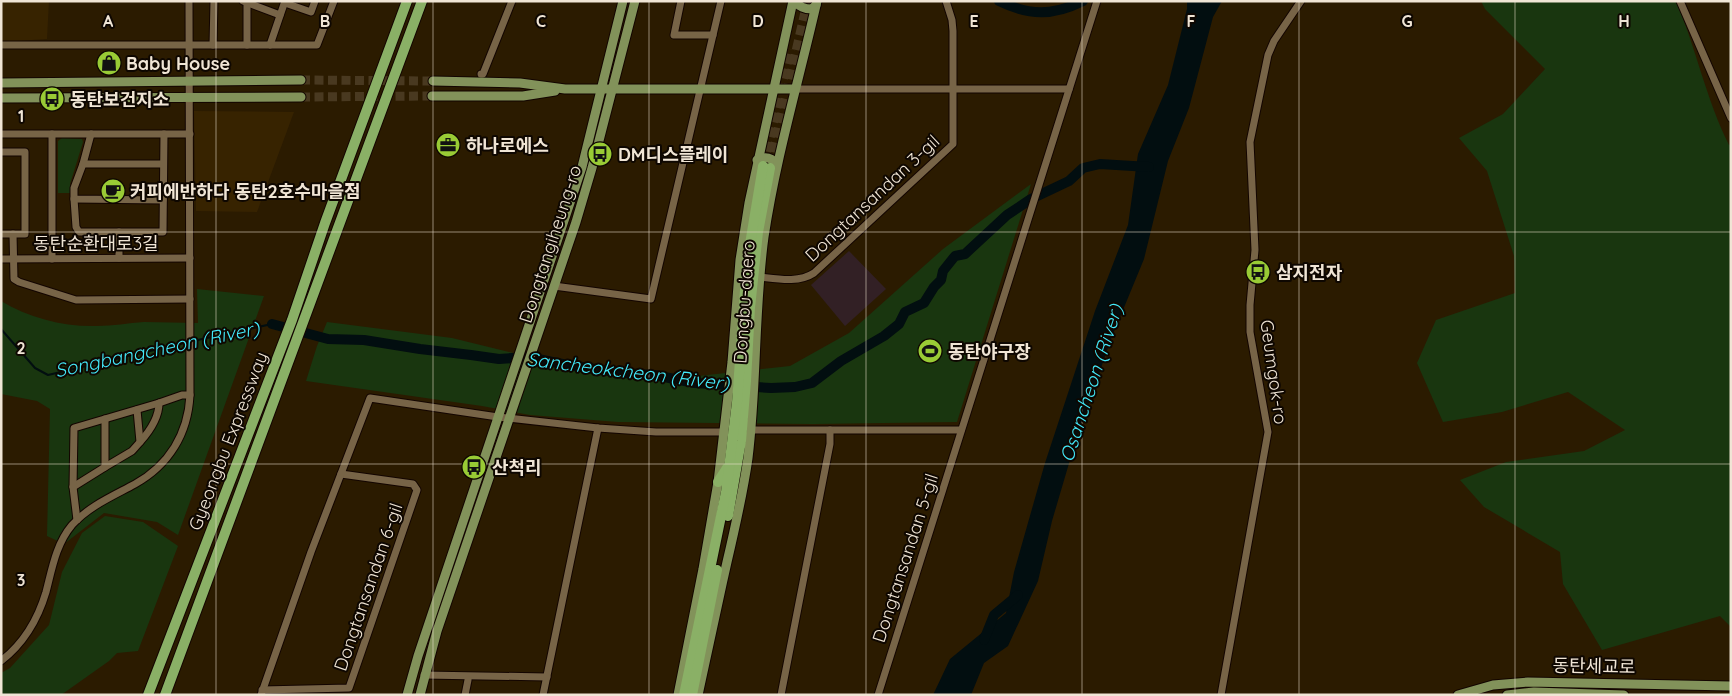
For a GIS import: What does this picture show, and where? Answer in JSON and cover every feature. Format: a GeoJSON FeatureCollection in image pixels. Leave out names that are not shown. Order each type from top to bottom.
{"type":"FeatureCollection","features":[{"type":"Feature","properties":{"kind":"highway","name":"Gyeongbu Expressway"},"geometry":{"type":"LineString","coordinates":[[148,695],[292,320],[326,219],[407,1]]}},
{"type":"Feature","properties":{"kind":"highway","name":"Gyeongbu Expressway"},"geometry":{"type":"LineString","coordinates":[[165,695],[422,1]]}},
{"type":"Feature","properties":{"kind":"highway","name":"Dongbu-daero"},"geometry":{"type":"LineString","coordinates":[[692,695],[741,441],[747,262],[767,164]]}},
{"type":"Feature","properties":{"kind":"highway","name":"Dongbu-daero"},"geometry":{"type":"LineString","coordinates":[[684,695],[724,502],[741,403]]}},
{"type":"Feature","properties":{"kind":"highway"},"geometry":{"type":"LineString","coordinates":[[741,403],[748,414],[743,457],[747,461]]}},
{"type":"Feature","properties":{"kind":"highway"},"geometry":{"type":"LineString","coordinates":[[718,482],[729,465]]}},
{"type":"Feature","properties":{"kind":"main road","name":"Dongtangiheung-ro"},"geometry":{"type":"LineString","coordinates":[[498,416],[522,350],[582,167],[623,1]]}},
{"type":"Feature","properties":{"kind":"main road","name":"Dongtangiheung-ro"},"geometry":{"type":"LineString","coordinates":[[509,418],[582,204],[635,1]]}},
{"type":"Feature","properties":{"kind":"main road"},"geometry":{"type":"LineString","coordinates":[[794,1],[805,9],[812,9],[816,3]]}},
{"type":"Feature","properties":{"kind":"main road","name":"Dongbu-daero"},"geometry":{"type":"LineString","coordinates":[[698,695],[736,521],[747,461],[751,430],[741,403],[742,380],[756,322],[764,238],[767,164],[774,89],[794,1]]}},
{"type":"Feature","properties":{"kind":"main road","name":"Dongbu-daero"},"geometry":{"type":"LineString","coordinates":[[767,164],[795,89],[816,3]]}},
{"type":"Feature","properties":{"kind":"main road"},"geometry":{"type":"LineString","coordinates":[[1,85],[301,80]]}},
{"type":"Feature","properties":{"kind":"main road"},"geometry":{"type":"LineString","coordinates":[[433,81],[520,83],[566,89],[795,89]]}},
{"type":"Feature","properties":{"kind":"main road"},"geometry":{"type":"LineString","coordinates":[[432,96],[522,96],[566,89]]}},
{"type":"Feature","properties":{"kind":"main road"},"geometry":{"type":"LineString","coordinates":[[1,98],[301,97]]}},
{"type":"Feature","properties":{"kind":"main road","name":"Dongbu-daero"},"geometry":{"type":"LineString","coordinates":[[678,695],[703,569],[725,432],[741,403]]}},
{"type":"Feature","properties":{"kind":"main road"},"geometry":{"type":"LineString","coordinates":[[407,695],[418,656],[498,416]]}},
{"type":"Feature","properties":{"kind":"main road"},"geometry":{"type":"LineString","coordinates":[[420,695],[437,631],[509,418]]}},
{"type":"Feature","properties":{"kind":"main road","name":"동탄세교로"},"geometry":{"type":"LineString","coordinates":[[1458,695],[1493,685],[1528,682],[1731,686]]}},
{"type":"Feature","properties":{"kind":"main road","name":"동탄세교로"},"geometry":{"type":"LineString","coordinates":[[1507,695],[1534,692],[1624,695]]}},
{"type":"Feature","properties":{"kind":"street"},"geometry":{"type":"LineString","coordinates":[[1,662],[24,638],[37,618],[57,551],[77,520],[90,509],[147,477],[162,465],[173,451],[188,417],[190,395],[189,1]]}},
{"type":"Feature","properties":{"kind":"street"},"geometry":{"type":"LineString","coordinates":[[214,1],[214,45]]}},
{"type":"Feature","properties":{"kind":"street"},"geometry":{"type":"LineString","coordinates":[[270,45],[285,2],[310,12],[315,1]]}},
{"type":"Feature","properties":{"kind":"street"},"geometry":{"type":"LineString","coordinates":[[1,45],[317,45],[334,1]]}},
{"type":"Feature","properties":{"kind":"street"},"geometry":{"type":"LineString","coordinates":[[481,74],[483,74],[512,1]]}},
{"type":"Feature","properties":{"kind":"street"},"geometry":{"type":"LineString","coordinates":[[681,1],[674,35],[713,34]]}},
{"type":"Feature","properties":{"kind":"street"},"geometry":{"type":"LineString","coordinates":[[554,286],[651,299],[721,1]]}},
{"type":"Feature","properties":{"kind":"street","name":"Dongtansandan 3-gil"},"geometry":{"type":"LineString","coordinates":[[760,277],[807,278],[952,144],[953,31],[952,20],[946,1]]}},
{"type":"Feature","properties":{"kind":"street","name":"Dongtansandan 5-gil"},"geometry":{"type":"LineString","coordinates":[[878,695],[1097,1]]}},
{"type":"Feature","properties":{"kind":"street","name":"Geumgok-ro"},"geometry":{"type":"LineString","coordinates":[[1221,695],[1268,432],[1250,332],[1250,305],[1255,250],[1250,142],[1268,55],[1274,41],[1301,1]]}},
{"type":"Feature","properties":{"kind":"street"},"geometry":{"type":"LineString","coordinates":[[1680,1],[1731,118]]}},
{"type":"Feature","properties":{"kind":"street"},"geometry":{"type":"LineString","coordinates":[[247,45],[245,2],[280,15]]}},
{"type":"Feature","properties":{"kind":"street"},"geometry":{"type":"LineString","coordinates":[[795,89],[1069,89]]}},
{"type":"Feature","properties":{"kind":"street"},"geometry":{"type":"LineString","coordinates":[[1,134],[190,134]]}},
{"type":"Feature","properties":{"kind":"street"},"geometry":{"type":"LineString","coordinates":[[52,134],[52,259]]}},
{"type":"Feature","properties":{"kind":"street"},"geometry":{"type":"LineString","coordinates":[[91,134],[74,188],[76,227],[79,232],[163,232],[164,134]]}},
{"type":"Feature","properties":{"kind":"street"},"geometry":{"type":"LineString","coordinates":[[1,152],[25,152],[26,234],[1,234]]}},
{"type":"Feature","properties":{"kind":"street"},"geometry":{"type":"LineString","coordinates":[[83,164],[163,164]]}},
{"type":"Feature","properties":{"kind":"street"},"geometry":{"type":"LineString","coordinates":[[74,199],[163,200]]}},
{"type":"Feature","properties":{"kind":"street"},"geometry":{"type":"LineString","coordinates":[[119,232],[119,258]]}},
{"type":"Feature","properties":{"kind":"street"},"geometry":{"type":"LineString","coordinates":[[14,234],[14,279],[19,282],[76,300],[190,299]]}},
{"type":"Feature","properties":{"kind":"street","name":"동탄순환대로3길"},"geometry":{"type":"LineString","coordinates":[[1,259],[190,258]]}},
{"type":"Feature","properties":{"kind":"street"},"geometry":{"type":"LineString","coordinates":[[77,520],[74,487],[74,428],[182,395],[190,395]]}},
{"type":"Feature","properties":{"kind":"street","name":"Dongtansandan 6-gil"},"geometry":{"type":"LineString","coordinates":[[341,474],[413,484],[417,490],[349,688],[262,692],[311,552],[370,398],[509,418],[598,428],[656,432],[725,432]]}},
{"type":"Feature","properties":{"kind":"street"},"geometry":{"type":"LineString","coordinates":[[74,487],[132,451],[150,431],[159,409],[159,403]]}},
{"type":"Feature","properties":{"kind":"street"},"geometry":{"type":"LineString","coordinates":[[137,410],[140,442]]}},
{"type":"Feature","properties":{"kind":"street"},"geometry":{"type":"LineString","coordinates":[[105,419],[105,467]]}},
{"type":"Feature","properties":{"kind":"street"},"geometry":{"type":"LineString","coordinates":[[543,695],[598,428]]}},
{"type":"Feature","properties":{"kind":"street"},"geometry":{"type":"LineString","coordinates":[[751,430],[961,430]]}},
{"type":"Feature","properties":{"kind":"street"},"geometry":{"type":"LineString","coordinates":[[781,695],[830,444],[830,430]]}},
{"type":"Feature","properties":{"kind":"street"},"geometry":{"type":"LineString","coordinates":[[424,675],[546,677]]}},
{"type":"Feature","properties":{"kind":"street"},"geometry":{"type":"LineString","coordinates":[[465,695],[468,680]]}},
{"type":"Feature","properties":{"kind":"shaded area"},"geometry":{"type":"Polygon","coordinates":[[[1,1],[49,1],[47,39],[1,42],[1,1]]]}},
{"type":"Feature","properties":{"kind":"shaded area"},"geometry":{"type":"Polygon","coordinates":[[[194,111],[294,112],[257,212],[196,211],[194,111]]]}},
{"type":"Feature","properties":{"kind":"shaded area"},"geometry":{"type":"Polygon","coordinates":[[[849,251],[886,289],[845,326],[811,285],[849,251]]]}},
{"type":"Feature","properties":{"kind":"green space"},"geometry":{"type":"Polygon","coordinates":[[[1481,1],[1676,1],[1714,110],[1729,145],[1731,144],[1731,627],[1720,616],[1602,650],[1563,584],[1560,552],[1484,507],[1460,480],[1506,462],[1584,451],[1625,430],[1568,392],[1502,412],[1443,422],[1417,363],[1436,320],[1515,293],[1514,256],[1487,171],[1459,138],[1503,114],[1545,69],[1485,9],[1481,1]]]}},
{"type":"Feature","properties":{"kind":"green space"},"geometry":{"type":"Polygon","coordinates":[[[62,138],[82,139],[83,142],[70,184],[70,193],[58,193],[58,141],[62,138]]]}},
{"type":"Feature","properties":{"kind":"green space"},"geometry":{"type":"Polygon","coordinates":[[[1031,184],[957,422],[813,424],[618,422],[530,415],[482,406],[306,381],[327,322],[452,338],[538,359],[671,379],[790,366],[849,333],[943,249],[1031,184]]]}},
{"type":"Feature","properties":{"kind":"green space"},"geometry":{"type":"Polygon","coordinates":[[[197,289],[264,296],[178,535],[157,522],[104,513],[64,544],[47,536],[50,409],[37,401],[1,394],[1,301],[35,317],[72,325],[103,326],[144,322],[198,323],[197,289]]]}},
{"type":"Feature","properties":{"kind":"green space"},"geometry":{"type":"Polygon","coordinates":[[[105,516],[143,522],[178,546],[138,651],[117,653],[109,661],[61,695],[1,695],[1,673],[10,668],[49,625],[62,572],[82,533],[105,516]]]}},
{"type":"Feature","properties":{"kind":"water"},"geometry":{"type":"Polygon","coordinates":[[[1187,1],[1222,1],[1213,17],[1189,108],[1168,161],[1144,259],[1111,339],[1075,443],[1052,521],[1038,581],[1008,646],[984,663],[971,695],[933,695],[950,659],[1006,613],[1014,572],[1045,463],[1095,311],[1128,225],[1138,154],[1168,85],[1187,9],[1187,1]]]}},
{"type":"Feature","properties":{"kind":"waterway"},"geometry":{"type":"LineString","coordinates":[[999,1],[1031,12],[1051,12],[1083,1]]}},
{"type":"Feature","properties":{"kind":"waterway","name":"Sancheokcheon (River)"},"geometry":{"type":"LineString","coordinates":[[272,324],[328,339],[364,340],[499,359],[528,357],[567,365],[623,373],[654,375],[695,383],[771,388],[795,387],[812,383],[841,361],[884,336],[899,324],[905,312],[924,303],[941,280],[943,271],[955,256],[965,254],[1007,215],[1031,199],[1069,181],[1083,168],[1100,164],[1149,167]]}},
{"type":"Feature","properties":{"kind":"waterway","name":"Songbangcheon (River)"},"geometry":{"type":"LineString","coordinates":[[193,341],[272,324]]}},
{"type":"Feature","properties":{"kind":"waterway","name":"Songbangcheon (River)"},"geometry":{"type":"LineString","coordinates":[[1,329],[35,368],[48,375],[188,342]]}},
{"type":"Feature","properties":{"kind":"waterway","name":"Osancheon (River)"},"geometry":{"type":"LineString","coordinates":[[984,640],[994,615],[1018,595]]}},
{"type":"Feature","properties":{"kind":"tunnel"},"geometry":{"type":"LineString","coordinates":[[770,167],[808,1]]}},
{"type":"Feature","properties":{"kind":"tunnel"},"geometry":{"type":"LineString","coordinates":[[763,166],[790,49]]}},
{"type":"Feature","properties":{"kind":"tunnel"},"geometry":{"type":"LineString","coordinates":[[301,80],[433,81]]}},
{"type":"Feature","properties":{"kind":"tunnel"},"geometry":{"type":"LineString","coordinates":[[301,97],[432,96]]}},
{"type":"Feature","properties":{"kind":"place","name":"Baby House"},"geometry":{"type":"Point","coordinates":[109,63]}},
{"type":"Feature","properties":{"kind":"place","name":"동탄보건지소"},"geometry":{"type":"Point","coordinates":[52,99]}},
{"type":"Feature","properties":{"kind":"place","name":"하나로에스"},"geometry":{"type":"Point","coordinates":[448,145]}},
{"type":"Feature","properties":{"kind":"place","name":"DM디스플레이"},"geometry":{"type":"Point","coordinates":[600,154]}},
{"type":"Feature","properties":{"kind":"place","name":"커피에반하다 동탄2호수마을점"},"geometry":{"type":"Point","coordinates":[113,191]}},
{"type":"Feature","properties":{"kind":"place","name":"삼지전자"},"geometry":{"type":"Point","coordinates":[1258,272]}},
{"type":"Feature","properties":{"kind":"place","name":"동탄야구장"},"geometry":{"type":"Point","coordinates":[930,351]}},
{"type":"Feature","properties":{"kind":"place","name":"산척리"},"geometry":{"type":"Point","coordinates":[474,467]}}]}
